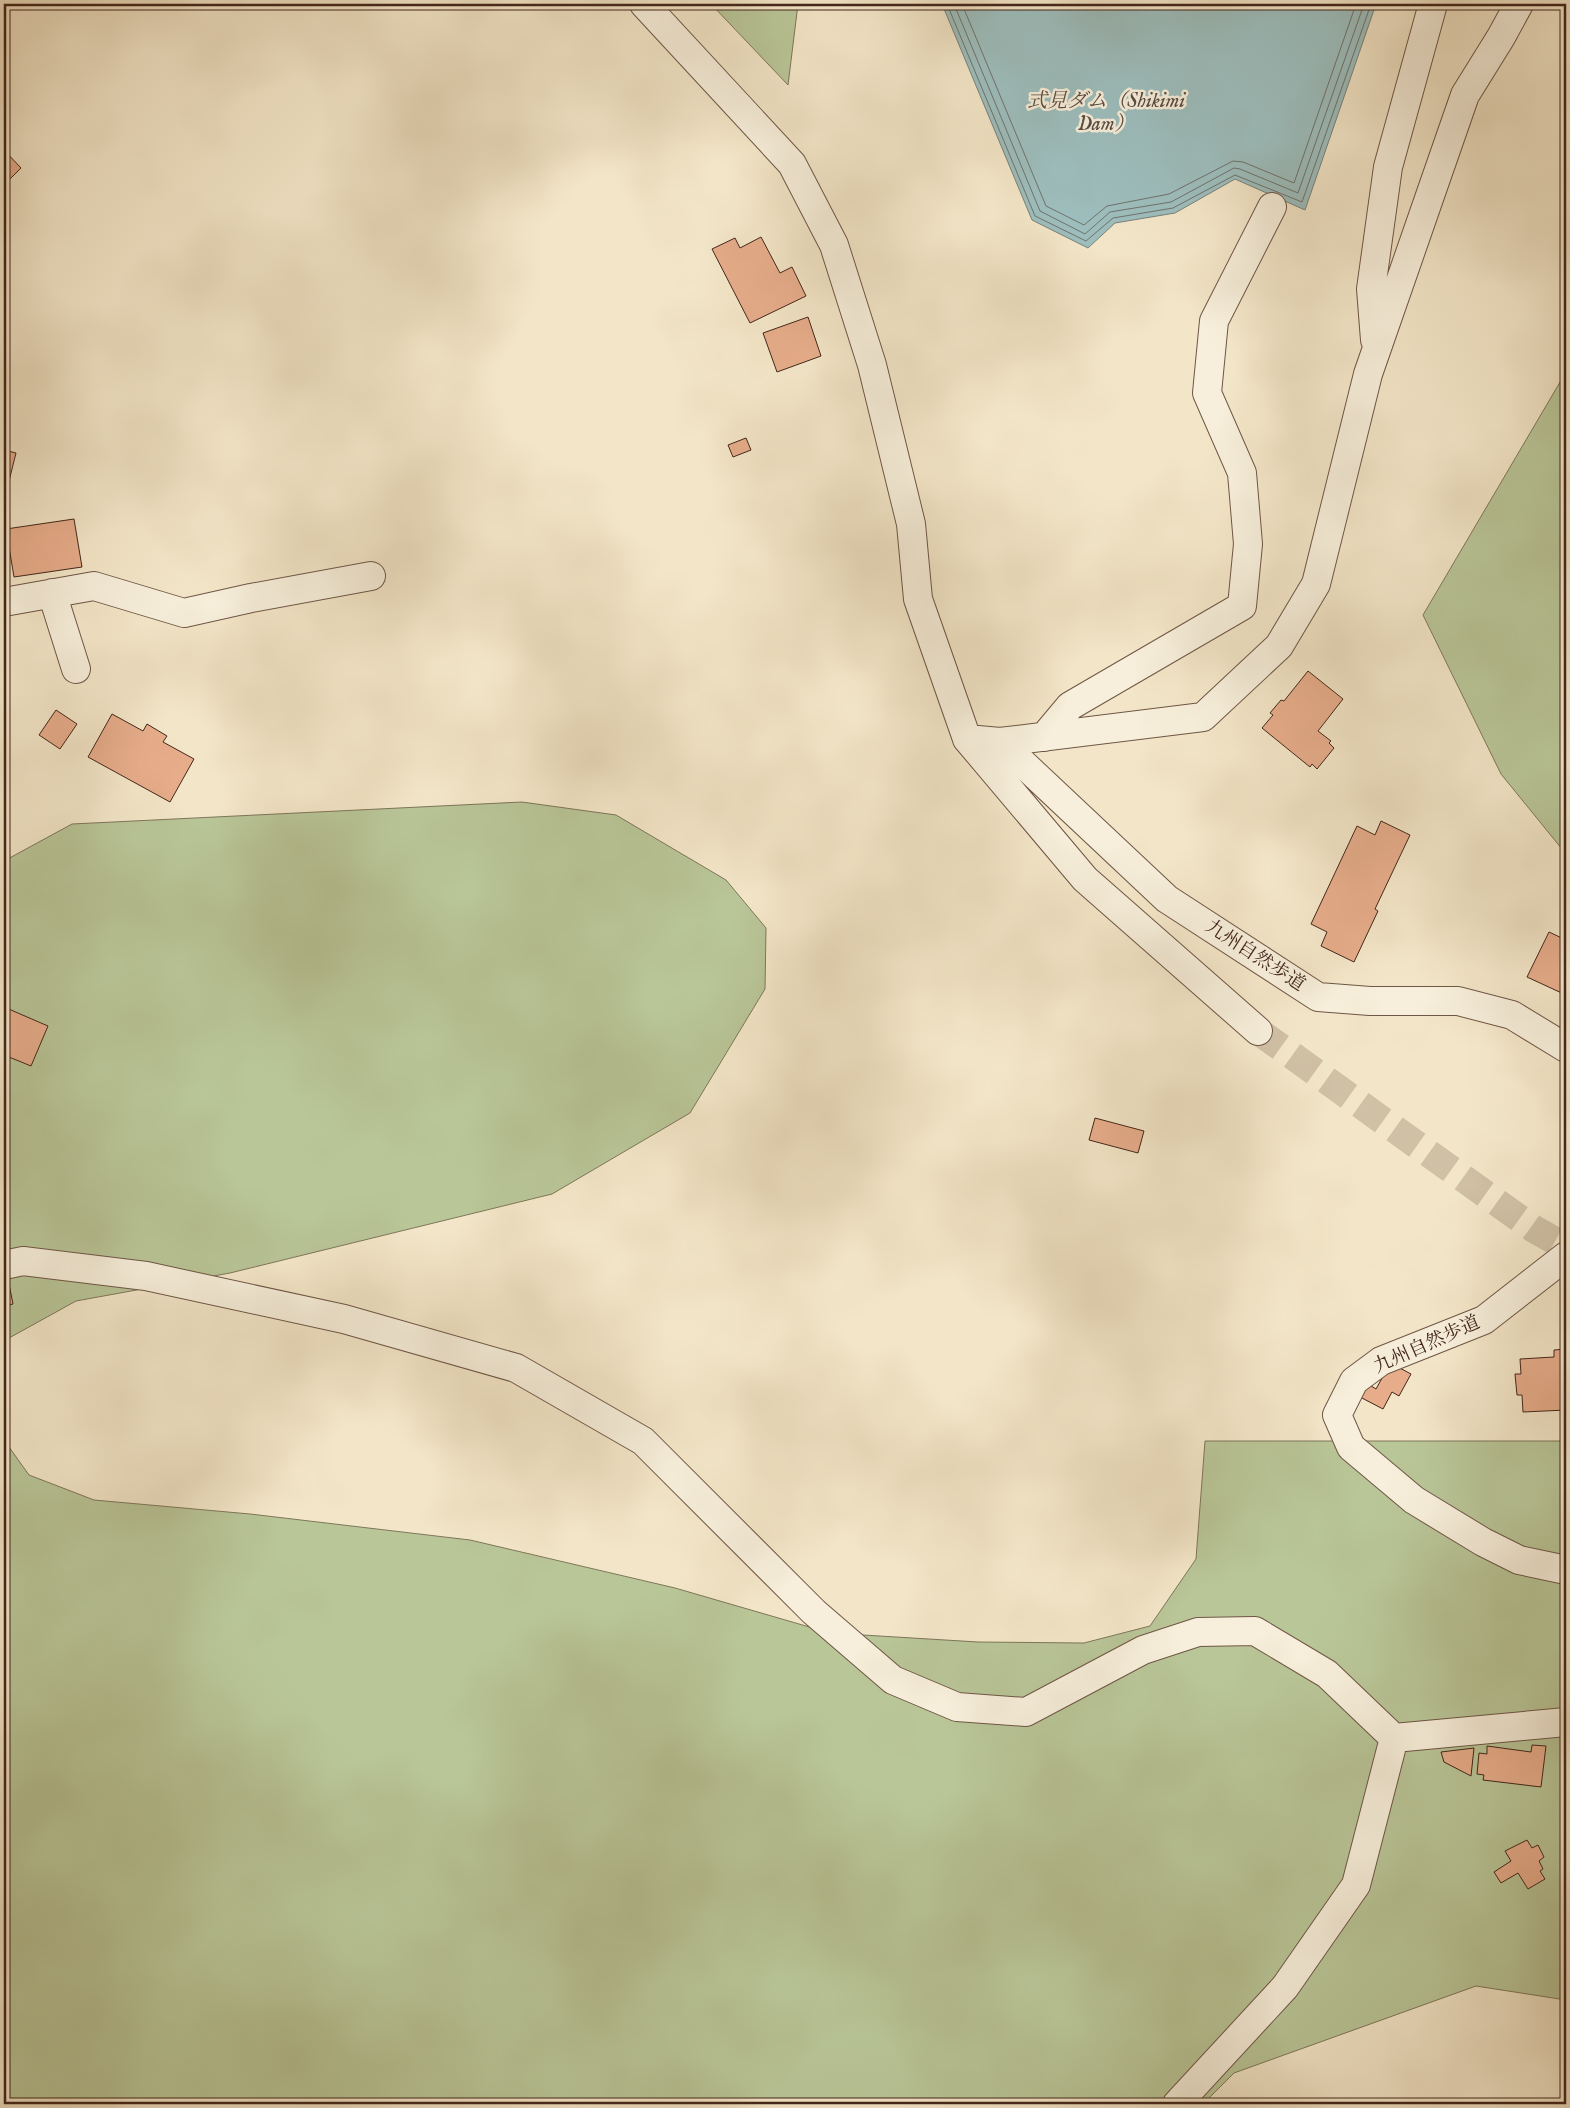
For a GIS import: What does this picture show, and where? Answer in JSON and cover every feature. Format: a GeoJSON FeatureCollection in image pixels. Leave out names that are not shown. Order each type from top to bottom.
{"type":"FeatureCollection","features":[{"type":"Feature","properties":{"kind":"street"},"geometry":{"type":"LineString","coordinates":[[644,4],[792,164],[834,245],[872,365],[911,524],[918,599],[967,740],[1085,880],[1258,1032]]}},
{"type":"Feature","properties":{"kind":"street"},"geometry":{"type":"LineString","coordinates":[[1376,351],[1371,289],[1388,167],[1433,4]]}},
{"type":"Feature","properties":{"kind":"street"},"geometry":{"type":"LineString","coordinates":[[967,740],[1000,742],[1202,717],[1279,646],[1316,584],[1368,374],[1465,95],[1519,4]]}},
{"type":"Feature","properties":{"kind":"street"},"geometry":{"type":"LineString","coordinates":[[1044,737],[1070,706],[1242,606],[1248,544],[1242,473],[1207,393],[1214,322],[1272,207]]}},
{"type":"Feature","properties":{"kind":"street"},"geometry":{"type":"LineString","coordinates":[[4,602],[94,586],[184,612],[371,576]]}},
{"type":"Feature","properties":{"kind":"street"},"geometry":{"type":"LineString","coordinates":[[52,593],[76,669]]}},
{"type":"Feature","properties":{"kind":"street","name":"九州自然歩道"},"geometry":{"type":"LineString","coordinates":[[1000,742],[1167,899],[1318,997],[1370,1001],[1458,1001],[1512,1015],[1566,1048]]}},
{"type":"Feature","properties":{"kind":"street","name":"九州自然歩道"},"geometry":{"type":"LineString","coordinates":[[1566,1256],[1484,1320],[1381,1361],[1354,1381],[1337,1415],[1351,1447],[1414,1500],[1483,1542],[1519,1560],[1566,1570]]}},
{"type":"Feature","properties":{"kind":"street"},"geometry":{"type":"LineString","coordinates":[[4,1265],[22,1261],[146,1276],[344,1319],[516,1368],[643,1441],[814,1612],[893,1680],[957,1706],[1026,1712],[1143,1650],[1198,1632],[1255,1631],[1327,1674],[1394,1738],[1566,1722]]}},
{"type":"Feature","properties":{"kind":"street"},"geometry":{"type":"LineString","coordinates":[[1177,2104],[1285,1987],[1356,1885],[1394,1738]]}},
{"type":"Feature","properties":{"kind":"green space"},"geometry":{"type":"Polygon","coordinates":[[[711,4],[798,4],[788,85],[711,4]]]}},
{"type":"Feature","properties":{"kind":"green space"},"geometry":{"type":"Polygon","coordinates":[[[1566,372],[1566,854],[1501,774],[1423,615],[1566,372]]]}},
{"type":"Feature","properties":{"kind":"green space"},"geometry":{"type":"Polygon","coordinates":[[[522,802],[616,815],[726,880],[766,928],[765,989],[690,1113],[552,1194],[230,1273],[76,1301],[9,1338],[4,1346],[4,861],[72,824],[522,802]]]}},
{"type":"Feature","properties":{"kind":"green space"},"geometry":{"type":"Polygon","coordinates":[[[4,1440],[29,1475],[94,1500],[250,1514],[470,1540],[675,1588],[830,1633],[978,1642],[1084,1643],[1150,1626],[1196,1559],[1205,1441],[1566,1441],[1566,2000],[1476,1986],[1234,2073],[1203,2104],[4,2104],[4,1440]]]}},
{"type":"Feature","properties":{"kind":"water","name":"式見ダム（Shikimi Dam）"},"geometry":{"type":"Polygon","coordinates":[[[942,4],[1376,4],[1305,210],[1235,179],[1175,213],[1115,223],[1088,248],[1032,220],[942,4]]]}},
{"type":"Feature","properties":{"kind":"building"},"geometry":{"type":"Polygon","coordinates":[[[4,150],[21,168],[10,179],[4,172],[4,150]]]}},
{"type":"Feature","properties":{"kind":"building"},"geometry":{"type":"Polygon","coordinates":[[[761,237],[780,273],[792,267],[806,296],[750,323],[712,249],[735,238],[740,248],[761,237]]]}},
{"type":"Feature","properties":{"kind":"building"},"geometry":{"type":"Polygon","coordinates":[[[808,317],[821,356],[777,372],[763,333],[808,317]]]}},
{"type":"Feature","properties":{"kind":"building"},"geometry":{"type":"Polygon","coordinates":[[[746,438],[751,450],[733,457],[728,445],[746,438]]]}},
{"type":"Feature","properties":{"kind":"building"},"geometry":{"type":"Polygon","coordinates":[[[4,450],[16,453],[9,481],[4,479],[4,450]]]}},
{"type":"Feature","properties":{"kind":"building"},"geometry":{"type":"Polygon","coordinates":[[[74,519],[82,567],[14,577],[6,529],[74,519]]]}},
{"type":"Feature","properties":{"kind":"building"},"geometry":{"type":"Polygon","coordinates":[[[1308,671],[1343,699],[1318,731],[1331,741],[1329,743],[1334,748],[1317,769],[1312,764],[1310,767],[1262,728],[1273,715],[1270,713],[1281,700],[1284,701],[1308,671]]]}},
{"type":"Feature","properties":{"kind":"building"},"geometry":{"type":"Polygon","coordinates":[[[56,710],[77,724],[60,749],[39,735],[56,710]]]}},
{"type":"Feature","properties":{"kind":"building"},"geometry":{"type":"Polygon","coordinates":[[[112,714],[143,731],[147,724],[167,736],[163,742],[194,759],[170,802],[88,757],[112,714]]]}},
{"type":"Feature","properties":{"kind":"building"},"geometry":{"type":"Polygon","coordinates":[[[1381,821],[1410,835],[1375,909],[1378,911],[1354,962],[1321,946],[1327,932],[1311,924],[1357,826],[1375,835],[1381,821]]]}},
{"type":"Feature","properties":{"kind":"building"},"geometry":{"type":"Polygon","coordinates":[[[1549,932],[1566,940],[1566,995],[1527,977],[1549,932]]]}},
{"type":"Feature","properties":{"kind":"building"},"geometry":{"type":"Polygon","coordinates":[[[4,1007],[48,1026],[31,1066],[4,1055],[4,1007]]]}},
{"type":"Feature","properties":{"kind":"building"},"geometry":{"type":"Polygon","coordinates":[[[1095,1118],[1144,1131],[1138,1153],[1089,1140],[1095,1118]]]}},
{"type":"Feature","properties":{"kind":"building"},"geometry":{"type":"Polygon","coordinates":[[[9,1284],[13,1304],[4,1306],[4,1285],[9,1284]]]}},
{"type":"Feature","properties":{"kind":"building"},"geometry":{"type":"Polygon","coordinates":[[[1566,1349],[1566,1410],[1523,1412],[1522,1395],[1517,1395],[1515,1374],[1521,1374],[1520,1359],[1554,1357],[1554,1350],[1566,1349]]]}},
{"type":"Feature","properties":{"kind":"building"},"geometry":{"type":"Polygon","coordinates":[[[1396,1366],[1411,1374],[1399,1396],[1392,1392],[1383,1409],[1360,1397],[1368,1384],[1376,1389],[1386,1371],[1396,1366]]]}},
{"type":"Feature","properties":{"kind":"building"},"geometry":{"type":"Polygon","coordinates":[[[1532,1745],[1546,1746],[1541,1787],[1483,1780],[1484,1775],[1477,1774],[1479,1753],[1487,1754],[1487,1746],[1531,1752],[1532,1745]]]}},
{"type":"Feature","properties":{"kind":"building"},"geometry":{"type":"Polygon","coordinates":[[[1474,1748],[1471,1776],[1444,1762],[1441,1752],[1474,1748]]]}},
{"type":"Feature","properties":{"kind":"building"},"geometry":{"type":"Polygon","coordinates":[[[1527,1840],[1532,1848],[1538,1845],[1544,1857],[1539,1861],[1543,1869],[1540,1871],[1545,1879],[1528,1889],[1518,1873],[1501,1883],[1494,1872],[1511,1861],[1505,1851],[1527,1840]]]}},
{"type":"Feature","properties":{"kind":"tunnel"},"geometry":{"type":"LineString","coordinates":[[1258,1031],[1534,1229],[1566,1247]]}}]}
